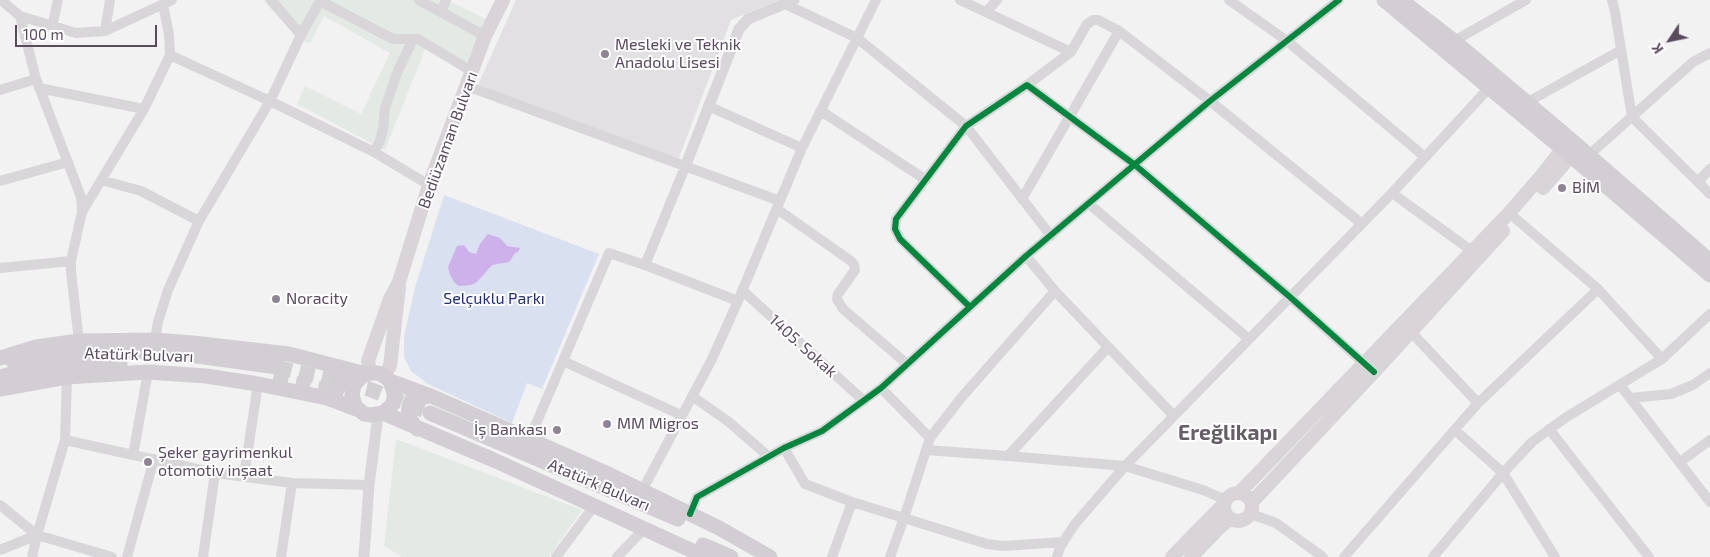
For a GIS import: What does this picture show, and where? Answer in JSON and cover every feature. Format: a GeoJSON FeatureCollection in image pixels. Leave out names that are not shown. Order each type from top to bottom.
{"type":"FeatureCollection","features":[{"type":"Feature","properties":{"kind":"main road","name":"Bediüzaman Bulvarı"},"geometry":{"type":"LineString","coordinates":[[400,282],[429,185],[486,36],[503,0]]}},
{"type":"Feature","properties":{"kind":"main road"},"geometry":{"type":"LineString","coordinates":[[1384,0],[1489,88],[1574,149],[1710,261]]}},
{"type":"Feature","properties":{"kind":"main road"},"geometry":{"type":"LineString","coordinates":[[1401,0],[1454,41],[1526,103],[1710,275]]}},
{"type":"Feature","properties":{"kind":"main road"},"geometry":{"type":"LineString","coordinates":[[1225,502],[1225,513],[1230,519],[1240,522],[1247,519],[1252,508],[1515,218],[1574,149]]}},
{"type":"Feature","properties":{"kind":"main road"},"geometry":{"type":"LineString","coordinates":[[1239,493],[1514,206],[1574,149]]}},
{"type":"Feature","properties":{"kind":"main road"},"geometry":{"type":"LineString","coordinates":[[359,410],[353,401],[352,390],[357,380],[378,376],[390,366],[400,282]]}},
{"type":"Feature","properties":{"kind":"main road"},"geometry":{"type":"LineString","coordinates":[[0,389],[67,377],[148,372],[206,376],[258,384],[327,398],[371,416],[380,414],[388,410],[394,399],[394,392],[378,376],[368,361],[390,299],[400,282]]}},
{"type":"Feature","properties":{"kind":"main road"},"geometry":{"type":"LineString","coordinates":[[0,358],[36,346],[79,341],[154,340],[289,354],[378,376],[431,396],[642,491],[719,528],[769,557]]}},
{"type":"Feature","properties":{"kind":"main road","name":"Atatürk Bulvarı"},"geometry":{"type":"LineString","coordinates":[[0,364],[84,352],[134,352],[190,355],[275,373],[229,372],[161,364],[88,363],[24,371],[0,377]]}},
{"type":"Feature","properties":{"kind":"main road"},"geometry":{"type":"LineString","coordinates":[[327,398],[335,394],[340,384],[339,374],[333,366]]}},
{"type":"Feature","properties":{"kind":"main road"},"geometry":{"type":"LineString","coordinates":[[431,396],[416,398],[411,401],[408,416],[424,421],[496,461],[695,552],[712,557]]}},
{"type":"Feature","properties":{"kind":"main road"},"geometry":{"type":"LineString","coordinates":[[380,414],[424,421]]}},
{"type":"Feature","properties":{"kind":"main road","name":"Atatürk Bulvarı"},"geometry":{"type":"LineString","coordinates":[[424,421],[731,557]]}},
{"type":"Feature","properties":{"kind":"main road","name":"Atatürk Bulvarı"},"geometry":{"type":"LineString","coordinates":[[424,421],[769,557]]}},
{"type":"Feature","properties":{"kind":"main road"},"geometry":{"type":"LineString","coordinates":[[1172,557],[1233,494],[1239,493],[1247,496],[1252,508]]}},
{"type":"Feature","properties":{"kind":"main road"},"geometry":{"type":"LineString","coordinates":[[1191,557],[1230,519]]}},
{"type":"Feature","properties":{"kind":"street"},"geometry":{"type":"LineString","coordinates":[[1,0],[20,16],[76,33],[105,31],[167,2],[170,55],[144,110],[82,212]]}},
{"type":"Feature","properties":{"kind":"street"},"geometry":{"type":"LineString","coordinates":[[52,27],[58,0]]}},
{"type":"Feature","properties":{"kind":"street"},"geometry":{"type":"LineString","coordinates":[[105,31],[110,0]]}},
{"type":"Feature","properties":{"kind":"street"},"geometry":{"type":"LineString","coordinates":[[271,0],[302,35]]}},
{"type":"Feature","properties":{"kind":"street"},"geometry":{"type":"LineString","coordinates":[[419,0],[486,36]]}},
{"type":"Feature","properties":{"kind":"street"},"geometry":{"type":"LineString","coordinates":[[441,12],[446,0]]}},
{"type":"Feature","properties":{"kind":"street"},"geometry":{"type":"LineString","coordinates":[[642,491],[712,359],[743,291],[802,148],[876,0]]}},
{"type":"Feature","properties":{"kind":"street"},"geometry":{"type":"LineString","coordinates":[[960,0],[1071,52]]}},
{"type":"Feature","properties":{"kind":"street"},"geometry":{"type":"LineString","coordinates":[[986,12],[997,0]]}},
{"type":"Feature","properties":{"kind":"street"},"geometry":{"type":"LineString","coordinates":[[1229,0],[1287,41],[1425,157]]}},
{"type":"Feature","properties":{"kind":"street"},"geometry":{"type":"LineString","coordinates":[[690,514],[697,497],[768,456],[822,432],[881,388],[1026,256],[1210,101],[1339,0]]}},
{"type":"Feature","properties":{"kind":"street"},"geometry":{"type":"LineString","coordinates":[[1454,41],[1526,0]]}},
{"type":"Feature","properties":{"kind":"street"},"geometry":{"type":"LineString","coordinates":[[1612,0],[1632,117],[1710,194]]}},
{"type":"Feature","properties":{"kind":"street"},"geometry":{"type":"LineString","coordinates":[[154,340],[168,290],[199,221],[270,100],[320,1],[394,39],[418,38],[473,72]]}},
{"type":"Feature","properties":{"kind":"street"},"geometry":{"type":"LineString","coordinates":[[645,265],[739,29],[748,19],[790,2],[856,38],[966,126],[1051,236]]}},
{"type":"Feature","properties":{"kind":"street"},"geometry":{"type":"LineString","coordinates":[[20,16],[38,84],[81,197],[82,212],[71,261],[79,341]]}},
{"type":"Feature","properties":{"kind":"street"},"geometry":{"type":"LineString","coordinates":[[970,307],[900,238],[895,229],[896,219],[966,126],[1027,85],[1071,52],[1087,24],[1093,20],[1098,20],[1118,31],[1210,101],[1362,224]]}},
{"type":"Feature","properties":{"kind":"street"},"geometry":{"type":"LineString","coordinates":[[1022,199],[1071,117],[1118,31]]}},
{"type":"Feature","properties":{"kind":"street"},"geometry":{"type":"LineString","coordinates":[[374,152],[380,141],[383,129],[385,108],[413,39]]}},
{"type":"Feature","properties":{"kind":"street"},"geometry":{"type":"LineString","coordinates":[[1526,103],[1621,50]]}},
{"type":"Feature","properties":{"kind":"street"},"geometry":{"type":"LineString","coordinates":[[1574,149],[1632,117],[1693,62],[1710,53]]}},
{"type":"Feature","properties":{"kind":"street"},"geometry":{"type":"LineString","coordinates":[[170,55],[270,100],[374,152],[429,185]]}},
{"type":"Feature","properties":{"kind":"street"},"geometry":{"type":"LineString","coordinates":[[0,90],[38,84],[144,110]]}},
{"type":"Feature","properties":{"kind":"street"},"geometry":{"type":"LineString","coordinates":[[1027,85],[1135,165],[1290,297],[1374,372]]}},
{"type":"Feature","properties":{"kind":"street"},"geometry":{"type":"LineString","coordinates":[[466,86],[685,167],[779,205],[854,265],[853,275],[838,294],[837,299],[843,308],[907,364]]}},
{"type":"Feature","properties":{"kind":"street"},"geometry":{"type":"LineString","coordinates":[[1057,557],[1060,547],[1075,524],[1124,466],[1392,193],[1489,88]]}},
{"type":"Feature","properties":{"kind":"street"},"geometry":{"type":"LineString","coordinates":[[708,106],[802,148]]}},
{"type":"Feature","properties":{"kind":"street"},"geometry":{"type":"LineString","coordinates":[[820,110],[926,180]]}},
{"type":"Feature","properties":{"kind":"street"},"geometry":{"type":"LineString","coordinates":[[0,181],[68,162]]}},
{"type":"Feature","properties":{"kind":"street"},"geometry":{"type":"LineString","coordinates":[[1698,182],[1710,169]]}},
{"type":"Feature","properties":{"kind":"street"},"geometry":{"type":"LineString","coordinates":[[101,180],[140,192],[199,221]]}},
{"type":"Feature","properties":{"kind":"street"},"geometry":{"type":"LineString","coordinates":[[1392,193],[1472,251]]}},
{"type":"Feature","properties":{"kind":"street"},"geometry":{"type":"LineString","coordinates":[[1088,204],[1249,340]]}},
{"type":"Feature","properties":{"kind":"street"},"geometry":{"type":"LineString","coordinates":[[1515,218],[1598,289],[1662,359]]}},
{"type":"Feature","properties":{"kind":"street"},"geometry":{"type":"LineString","coordinates":[[529,440],[609,252],[738,301]]}},
{"type":"Feature","properties":{"kind":"street"},"geometry":{"type":"LineString","coordinates":[[1026,256],[1055,291],[1174,416]]}},
{"type":"Feature","properties":{"kind":"street"},"geometry":{"type":"LineString","coordinates":[[0,268],[71,261]]}},
{"type":"Feature","properties":{"kind":"street"},"geometry":{"type":"LineString","coordinates":[[1344,557],[1478,403],[1598,289]]}},
{"type":"Feature","properties":{"kind":"street","name":"1405. Sokak"},"geometry":{"type":"LineString","coordinates":[[743,291],[864,401]]}},
{"type":"Feature","properties":{"kind":"street"},"geometry":{"type":"LineString","coordinates":[[890,557],[930,438],[962,398],[1055,291]]}},
{"type":"Feature","properties":{"kind":"street"},"geometry":{"type":"LineString","coordinates":[[1433,557],[1503,473],[1532,442],[1565,418],[1662,359],[1710,314]]}},
{"type":"Feature","properties":{"kind":"street"},"geometry":{"type":"LineString","coordinates":[[1411,332],[1478,403]]}},
{"type":"Feature","properties":{"kind":"street"},"geometry":{"type":"LineString","coordinates":[[1008,456],[1108,347]]}},
{"type":"Feature","properties":{"kind":"street"},"geometry":{"type":"LineString","coordinates":[[563,361],[681,415]]}},
{"type":"Feature","properties":{"kind":"street"},"geometry":{"type":"LineString","coordinates":[[133,455],[148,372]]}},
{"type":"Feature","properties":{"kind":"street"},"geometry":{"type":"LineString","coordinates":[[1630,398],[1671,394],[1693,385],[1710,373]]}},
{"type":"Feature","properties":{"kind":"street"},"geometry":{"type":"LineString","coordinates":[[32,557],[65,440],[67,377]]}},
{"type":"Feature","properties":{"kind":"street"},"geometry":{"type":"LineString","coordinates":[[244,476],[258,384]]}},
{"type":"Feature","properties":{"kind":"street"},"geometry":{"type":"LineString","coordinates":[[1620,386],[1710,502]]}},
{"type":"Feature","properties":{"kind":"street"},"geometry":{"type":"LineString","coordinates":[[881,388],[930,438]]}},
{"type":"Feature","properties":{"kind":"street"},"geometry":{"type":"LineString","coordinates":[[692,396],[729,422],[768,456]]}},
{"type":"Feature","properties":{"kind":"street"},"geometry":{"type":"LineString","coordinates":[[364,557],[369,485],[380,414]]}},
{"type":"Feature","properties":{"kind":"street"},"geometry":{"type":"LineString","coordinates":[[1550,429],[1650,557]]}},
{"type":"Feature","properties":{"kind":"street"},"geometry":{"type":"LineString","coordinates":[[1454,430],[1503,473],[1552,556]]}},
{"type":"Feature","properties":{"kind":"street"},"geometry":{"type":"LineString","coordinates":[[65,440],[215,473],[292,483],[369,485]]}},
{"type":"Feature","properties":{"kind":"street"},"geometry":{"type":"LineString","coordinates":[[1680,462],[1710,440]]}},
{"type":"Feature","properties":{"kind":"street"},"geometry":{"type":"LineString","coordinates":[[784,448],[805,484],[852,502],[987,544],[1003,546],[1063,542]]}},
{"type":"Feature","properties":{"kind":"street"},"geometry":{"type":"LineString","coordinates":[[926,450],[1124,466],[1203,490],[1225,502]]}},
{"type":"Feature","properties":{"kind":"street"},"geometry":{"type":"LineString","coordinates":[[127,557],[154,459]]}},
{"type":"Feature","properties":{"kind":"street"},"geometry":{"type":"LineString","coordinates":[[203,557],[215,473]]}},
{"type":"Feature","properties":{"kind":"street"},"geometry":{"type":"LineString","coordinates":[[281,557],[292,483]]}},
{"type":"Feature","properties":{"kind":"street"},"geometry":{"type":"LineString","coordinates":[[832,557],[852,502]]}},
{"type":"Feature","properties":{"kind":"street"},"geometry":{"type":"LineString","coordinates":[[0,505],[37,535],[112,557]]}},
{"type":"Feature","properties":{"kind":"street"},"geometry":{"type":"LineString","coordinates":[[557,556],[594,506]]}},
{"type":"Feature","properties":{"kind":"street"},"geometry":{"type":"LineString","coordinates":[[1252,508],[1324,557]]}},
{"type":"Feature","properties":{"kind":"street"},"geometry":{"type":"LineString","coordinates":[[617,557],[644,529]]}},
{"type":"Feature","properties":{"kind":"street"},"geometry":{"type":"LineString","coordinates":[[0,550],[37,535]]}},
{"type":"Feature","properties":{"kind":"shaded area"},"geometry":{"type":"Polygon","coordinates":[[[263,0],[447,0],[492,22],[473,72],[427,45],[385,150],[297,104],[305,86],[361,114],[390,53],[324,16],[310,43],[299,40],[263,0]]]}},
{"type":"Feature","properties":{"kind":"shaded area","name":"Mesleki ve Teknik Anadolu Lisesi"},"geometry":{"type":"Polygon","coordinates":[[[516,0],[779,0],[731,20],[677,163],[477,87],[516,0]]]}},
{"type":"Feature","properties":{"kind":"shaded area"},"geometry":{"type":"Polygon","coordinates":[[[488,234],[500,238],[507,246],[520,248],[518,252],[515,253],[509,262],[492,265],[477,282],[471,285],[459,286],[454,282],[448,267],[457,246],[464,245],[469,252],[476,254],[480,244],[488,234]]]}},
{"type":"Feature","properties":{"kind":"shaded area"},"geometry":{"type":"Polygon","coordinates":[[[396,439],[582,510],[549,557],[402,557],[384,546],[396,439]]]}},
{"type":"Feature","properties":{"kind":"green space","name":"Selçuklu Parkı"},"geometry":{"type":"Polygon","coordinates":[[[444,195],[599,254],[542,389],[527,383],[512,423],[428,384],[411,371],[404,357],[404,336],[416,284],[444,195]]]}},
{"type":"Feature","properties":{"kind":"tunnel"},"geometry":{"type":"LineString","coordinates":[[277,367],[369,389],[430,413]]}},
{"type":"Feature","properties":{"kind":"tunnel"},"geometry":{"type":"LineString","coordinates":[[273,379],[338,392]]}},
{"type":"Feature","properties":{"kind":"cycle path"},"geometry":{"type":"LineString","coordinates":[[690,514],[697,497],[784,448],[822,431],[881,388],[1026,256],[1210,101],[1339,0]]}},
{"type":"Feature","properties":{"kind":"cycle path"},"geometry":{"type":"LineString","coordinates":[[970,307],[900,239],[895,229],[896,219],[966,126],[1027,85],[1135,165],[1290,297],[1374,372]]}},
{"type":"Feature","properties":{"kind":"place","name":"Mesleki ve Teknik Anadolu Lisesi"},"geometry":{"type":"Point","coordinates":[605,54]}},
{"type":"Feature","properties":{"kind":"place","name":"BİM"},"geometry":{"type":"Point","coordinates":[1562,188]}},
{"type":"Feature","properties":{"kind":"place","name":"Noracity"},"geometry":{"type":"Point","coordinates":[276,299]}},
{"type":"Feature","properties":{"kind":"place","name":"MM Migros"},"geometry":{"type":"Point","coordinates":[607,424]}},
{"type":"Feature","properties":{"kind":"place","name":"İş Bankası"},"geometry":{"type":"Point","coordinates":[557,430]}},
{"type":"Feature","properties":{"kind":"place","name":"Şeker gayrimenkul otomotiv inşaat"},"geometry":{"type":"Point","coordinates":[148,462]}},
{"type":"Feature","properties":{"kind":"district","name":"Ereğlikapı"},"geometry":{"type":"Point","coordinates":[1228,433]}}]}
